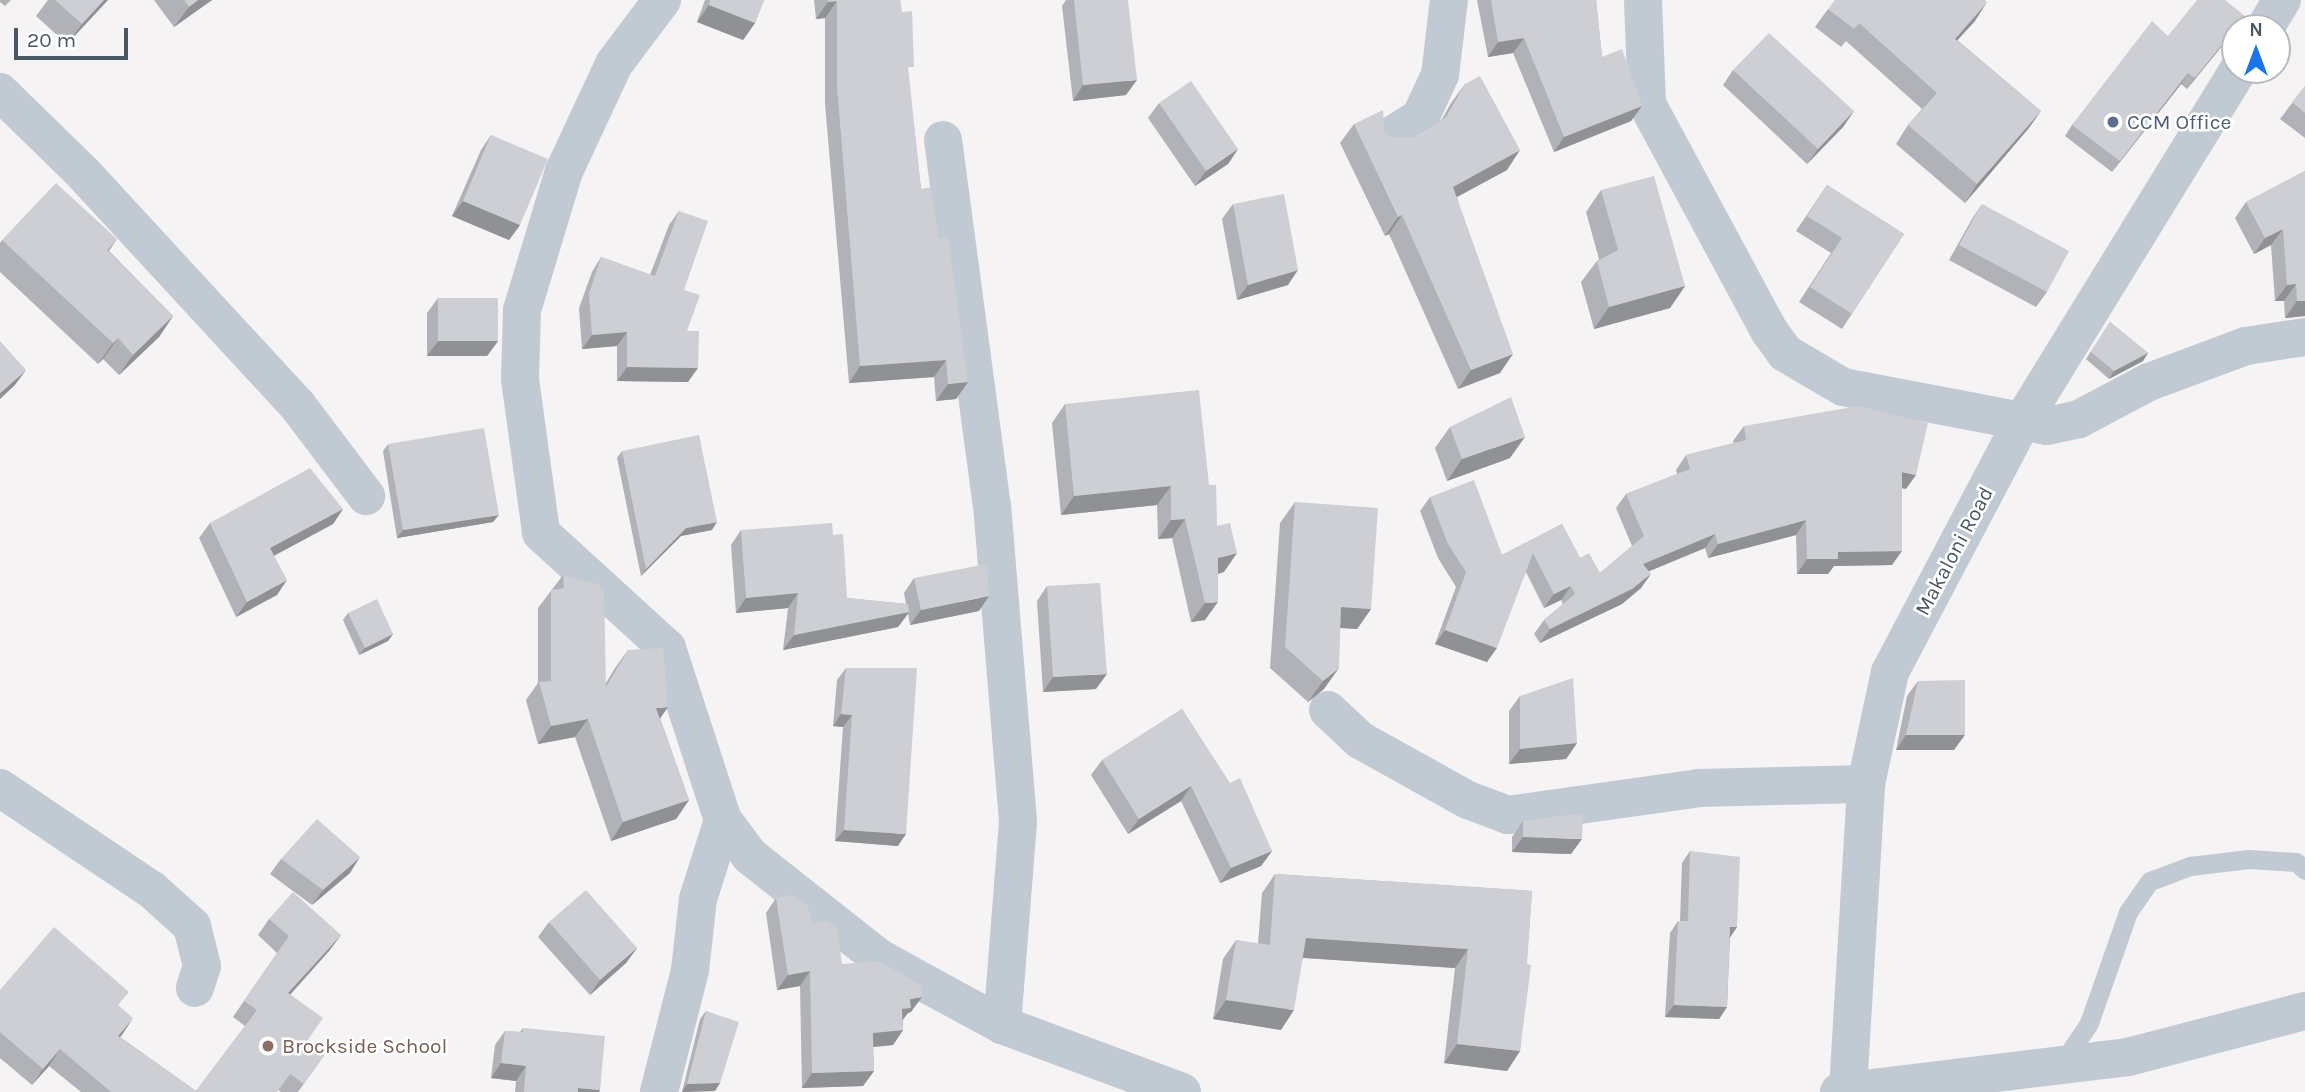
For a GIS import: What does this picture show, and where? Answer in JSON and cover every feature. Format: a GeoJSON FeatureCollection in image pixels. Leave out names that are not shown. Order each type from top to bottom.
{"type":"FeatureCollection","features":[{"type":"Feature","properties":{"kind":"street"},"geometry":{"type":"LineString","coordinates":[[662,0],[614,64],[564,172],[522,310],[520,379],[541,533],[667,648],[723,820],[750,856],[878,957],[1002,1024],[1182,1092]]}},
{"type":"Feature","properties":{"kind":"street"},"geometry":{"type":"LineString","coordinates":[[1389,137],[1420,118],[1440,75],[1449,0]]}},
{"type":"Feature","properties":{"kind":"street"},"geometry":{"type":"LineString","coordinates":[[1643,0],[1647,104],[1785,353],[1815,373],[1866,394],[2047,426],[2078,419],[2149,382],[2246,346],[2305,337]]}},
{"type":"Feature","properties":{"kind":"street","name":"Makaloni Road"},"geometry":{"type":"LineString","coordinates":[[1843,1091],[1866,784],[1890,672],[2023,420],[2229,84]]}},
{"type":"Feature","properties":{"kind":"street"},"geometry":{"type":"LineString","coordinates":[[0,92],[83,173],[298,406],[366,496]]}},
{"type":"Feature","properties":{"kind":"street"},"geometry":{"type":"LineString","coordinates":[[943,140],[992,505],[1018,822],[1002,1024]]}},
{"type":"Feature","properties":{"kind":"street"},"geometry":{"type":"LineString","coordinates":[[1328,710],[1360,740],[1468,800],[1508,815],[1699,788],[1866,784]]}},
{"type":"Feature","properties":{"kind":"street"},"geometry":{"type":"LineString","coordinates":[[0,788],[152,890],[192,926],[202,966],[195,988]]}},
{"type":"Feature","properties":{"kind":"street"},"geometry":{"type":"LineString","coordinates":[[659,1092],[688,982],[698,899],[723,820]]}},
{"type":"Feature","properties":{"kind":"street"},"geometry":{"type":"LineString","coordinates":[[1843,1091],[2128,1058],[2305,1011]]}},
{"type":"Feature","properties":{"kind":"lane"},"geometry":{"type":"LineString","coordinates":[[2060,1066],[2089,1023],[2128,912],[2150,881],[2190,866],[2249,859],[2296,862],[2305,870]]}},
{"type":"Feature","properties":{"kind":"building"},"geometry":{"type":"Polygon","coordinates":[[[55,0],[104,0],[82,24],[55,0]]]}},
{"type":"Feature","properties":{"kind":"building"},"geometry":{"type":"Polygon","coordinates":[[[184,0],[198,0],[189,7],[184,0]]]}},
{"type":"Feature","properties":{"kind":"building"},"geometry":{"type":"Polygon","coordinates":[[[710,0],[764,0],[755,23],[709,5],[710,0]]]}},
{"type":"Feature","properties":{"kind":"building"},"geometry":{"type":"Polygon","coordinates":[[[828,0],[900,0],[902,12],[912,11],[914,67],[908,67],[921,189],[931,187],[938,238],[948,236],[968,382],[948,384],[946,360],[860,366],[837,87],[837,1],[828,0]]]}},
{"type":"Feature","properties":{"kind":"building"},"geometry":{"type":"Polygon","coordinates":[[[1074,0],[1128,0],[1137,80],[1083,85],[1074,0]]]}},
{"type":"Feature","properties":{"kind":"building"},"geometry":{"type":"Polygon","coordinates":[[[1491,0],[1596,0],[1602,57],[1622,49],[1642,106],[1564,137],[1524,38],[1498,42],[1491,0]]]}},
{"type":"Feature","properties":{"kind":"building"},"geometry":{"type":"Polygon","coordinates":[[[1835,0],[1985,0],[1987,2],[1955,39],[2041,111],[1977,184],[1908,125],[1937,93],[1859,23],[1854,29],[1828,9],[1835,0]]]}},
{"type":"Feature","properties":{"kind":"building"},"geometry":{"type":"Polygon","coordinates":[[[2197,0],[2225,0],[2242,14],[2221,14],[2221,46],[2195,78],[2188,73],[2120,161],[2072,125],[2152,21],[2168,36],[2197,0]]]}},
{"type":"Feature","properties":{"kind":"building"},"geometry":{"type":"Polygon","coordinates":[[[1769,33],[1854,111],[1818,149],[1733,70],[1769,33]]]}},
{"type":"Feature","properties":{"kind":"building"},"geometry":{"type":"Polygon","coordinates":[[[1480,76],[1520,150],[1453,187],[1513,354],[1471,370],[1402,215],[1398,217],[1354,124],[1383,110],[1384,129],[1391,137],[1413,137],[1446,117],[1465,84],[1480,76]]]}},
{"type":"Feature","properties":{"kind":"building"},"geometry":{"type":"Polygon","coordinates":[[[1191,81],[1238,149],[1206,171],[1159,103],[1191,81]]]}},
{"type":"Feature","properties":{"kind":"building"},"geometry":{"type":"Polygon","coordinates":[[[2305,86],[2305,113],[2292,102],[2305,86]]]}},
{"type":"Feature","properties":{"kind":"building"},"geometry":{"type":"Polygon","coordinates":[[[491,135],[548,159],[520,225],[463,201],[491,135]]]}},
{"type":"Feature","properties":{"kind":"building"},"geometry":{"type":"Polygon","coordinates":[[[2305,171],[2305,301],[2297,301],[2296,284],[2287,285],[2283,229],[2265,238],[2246,202],[2305,171]]]}},
{"type":"Feature","properties":{"kind":"building"},"geometry":{"type":"Polygon","coordinates":[[[1654,176],[1685,286],[1609,307],[1597,261],[1618,250],[1601,190],[1654,176]]]}},
{"type":"Feature","properties":{"kind":"building"},"geometry":{"type":"Polygon","coordinates":[[[56,183],[117,239],[107,250],[173,316],[133,355],[118,338],[113,343],[2,240],[56,183]]]}},
{"type":"Feature","properties":{"kind":"building"},"geometry":{"type":"Polygon","coordinates":[[[1827,185],[1904,234],[1852,314],[1810,287],[1842,238],[1807,216],[1827,185]]]}},
{"type":"Feature","properties":{"kind":"building"},"geometry":{"type":"Polygon","coordinates":[[[1284,194],[1298,270],[1248,285],[1233,204],[1284,194]]]}},
{"type":"Feature","properties":{"kind":"building"},"geometry":{"type":"Polygon","coordinates":[[[1982,204],[2069,251],[2047,292],[1959,245],[1982,204]]]}},
{"type":"Feature","properties":{"kind":"building"},"geometry":{"type":"Polygon","coordinates":[[[679,211],[708,221],[684,290],[700,295],[687,331],[699,331],[698,368],[627,367],[627,332],[592,335],[589,294],[601,257],[655,276],[679,211]]]}},
{"type":"Feature","properties":{"kind":"building"},"geometry":{"type":"Polygon","coordinates":[[[438,298],[498,298],[498,341],[438,341],[438,298]]]}},
{"type":"Feature","properties":{"kind":"building"},"geometry":{"type":"Polygon","coordinates":[[[2110,322],[2148,353],[2114,371],[2091,352],[2110,322]]]}},
{"type":"Feature","properties":{"kind":"building"},"geometry":{"type":"Polygon","coordinates":[[[0,341],[26,370],[0,393],[0,341]]]}},
{"type":"Feature","properties":{"kind":"building"},"geometry":{"type":"Polygon","coordinates":[[[1199,390],[1209,485],[1216,485],[1217,526],[1230,523],[1237,553],[1218,558],[1218,602],[1205,603],[1185,519],[1171,520],[1171,486],[1074,496],[1065,404],[1199,390]]]}},
{"type":"Feature","properties":{"kind":"building"},"geometry":{"type":"Polygon","coordinates":[[[1511,397],[1525,437],[1462,459],[1450,427],[1511,397]]]}},
{"type":"Feature","properties":{"kind":"building"},"geometry":{"type":"Polygon","coordinates":[[[1858,406],[1928,423],[1916,475],[1902,472],[1902,551],[1838,552],[1838,559],[1807,559],[1806,520],[1718,544],[1715,534],[1643,564],[1651,574],[1632,589],[1550,629],[1544,620],[1575,594],[1571,586],[1554,594],[1533,553],[1497,648],[1445,630],[1466,572],[1448,544],[1430,497],[1474,480],[1502,555],[1562,524],[1580,558],[1589,553],[1600,573],[1644,536],[1626,494],[1690,469],[1686,455],[1746,440],[1744,426],[1858,406]]]}},
{"type":"Feature","properties":{"kind":"building"},"geometry":{"type":"Polygon","coordinates":[[[484,428],[499,515],[403,530],[388,444],[484,428]]]}},
{"type":"Feature","properties":{"kind":"building"},"geometry":{"type":"Polygon","coordinates":[[[699,435],[717,522],[686,528],[646,569],[622,451],[699,435]]]}},
{"type":"Feature","properties":{"kind":"building"},"geometry":{"type":"Polygon","coordinates":[[[310,468],[343,509],[270,548],[287,580],[247,602],[210,523],[310,468]]]}},
{"type":"Feature","properties":{"kind":"building"},"geometry":{"type":"Polygon","coordinates":[[[1295,502],[1378,508],[1371,609],[1341,607],[1339,668],[1323,681],[1285,647],[1295,502]]]}},
{"type":"Feature","properties":{"kind":"building"},"geometry":{"type":"Polygon","coordinates":[[[832,523],[833,535],[843,534],[847,598],[908,604],[909,612],[794,635],[798,593],[746,598],[741,530],[832,523]]]}},
{"type":"Feature","properties":{"kind":"building"},"geometry":{"type":"Polygon","coordinates":[[[987,564],[989,596],[921,610],[914,578],[987,564]]]}},
{"type":"Feature","properties":{"kind":"building"},"geometry":{"type":"Polygon","coordinates":[[[563,575],[597,584],[604,590],[606,687],[628,650],[663,648],[668,707],[656,708],[689,800],[623,822],[588,719],[551,726],[539,682],[551,681],[551,590],[564,588],[563,575]]]}},
{"type":"Feature","properties":{"kind":"building"},"geometry":{"type":"Polygon","coordinates":[[[1100,583],[1107,674],[1053,677],[1047,586],[1100,583]]]}},
{"type":"Feature","properties":{"kind":"building"},"geometry":{"type":"Polygon","coordinates":[[[377,599],[393,634],[365,648],[348,613],[377,599]]]}},
{"type":"Feature","properties":{"kind":"building"},"geometry":{"type":"Polygon","coordinates":[[[846,668],[917,668],[906,834],[844,830],[852,715],[841,714],[846,668]]]}},
{"type":"Feature","properties":{"kind":"building"},"geometry":{"type":"Polygon","coordinates":[[[1573,678],[1577,743],[1520,749],[1520,696],[1573,678]]]}},
{"type":"Feature","properties":{"kind":"building"},"geometry":{"type":"Polygon","coordinates":[[[1965,680],[1965,735],[1906,735],[1918,681],[1965,680]]]}},
{"type":"Feature","properties":{"kind":"building"},"geometry":{"type":"Polygon","coordinates":[[[1182,709],[1230,783],[1240,778],[1272,851],[1231,868],[1191,786],[1139,819],[1102,760],[1182,709]]]}},
{"type":"Feature","properties":{"kind":"building"},"geometry":{"type":"Polygon","coordinates":[[[1583,813],[1582,839],[1523,837],[1523,821],[1583,813]]]}},
{"type":"Feature","properties":{"kind":"building"},"geometry":{"type":"Polygon","coordinates":[[[317,819],[360,857],[323,890],[281,859],[317,819]]]}},
{"type":"Feature","properties":{"kind":"building"},"geometry":{"type":"Polygon","coordinates":[[[1690,851],[1740,857],[1737,927],[1730,927],[1727,1007],[1674,1005],[1678,921],[1688,921],[1690,851]]]}},
{"type":"Feature","properties":{"kind":"building"},"geometry":{"type":"Polygon","coordinates":[[[1275,874],[1532,891],[1527,964],[1531,965],[1520,1051],[1457,1044],[1468,949],[1306,938],[1294,1010],[1226,1000],[1236,940],[1270,945],[1275,874]]]}},
{"type":"Feature","properties":{"kind":"building"},"geometry":{"type":"Polygon","coordinates":[[[586,890],[637,948],[600,980],[549,922],[586,890]]]}},
{"type":"Feature","properties":{"kind":"building"},"geometry":{"type":"Polygon","coordinates":[[[293,892],[341,935],[288,993],[323,1018],[307,1041],[325,1054],[304,1084],[290,1074],[277,1092],[111,1092],[60,1049],[43,1069],[0,1032],[0,990],[54,927],[129,992],[118,1005],[133,1018],[118,1036],[196,1091],[257,1010],[244,1001],[289,936],[269,919],[293,892]]]}},
{"type":"Feature","properties":{"kind":"building"},"geometry":{"type":"Polygon","coordinates":[[[793,895],[808,906],[812,923],[827,921],[837,929],[842,964],[878,961],[921,985],[922,997],[910,999],[911,1008],[902,1009],[903,1030],[873,1033],[874,1071],[812,1073],[810,971],[788,975],[776,898],[793,895]]]}},
{"type":"Feature","properties":{"kind":"building"},"geometry":{"type":"Polygon","coordinates":[[[706,1011],[739,1022],[720,1083],[687,1084],[706,1011]]]}},
{"type":"Feature","properties":{"kind":"building"},"geometry":{"type":"Polygon","coordinates":[[[523,1028],[605,1036],[600,1090],[578,1088],[578,1092],[524,1092],[526,1066],[501,1063],[505,1031],[523,1032],[523,1028]]]}},
{"type":"Feature","properties":{"kind":"place","name":"CCM Office"},"geometry":{"type":"Point","coordinates":[2113,122]}},
{"type":"Feature","properties":{"kind":"place","name":"Brockside School"},"geometry":{"type":"Point","coordinates":[268,1046]}}]}
